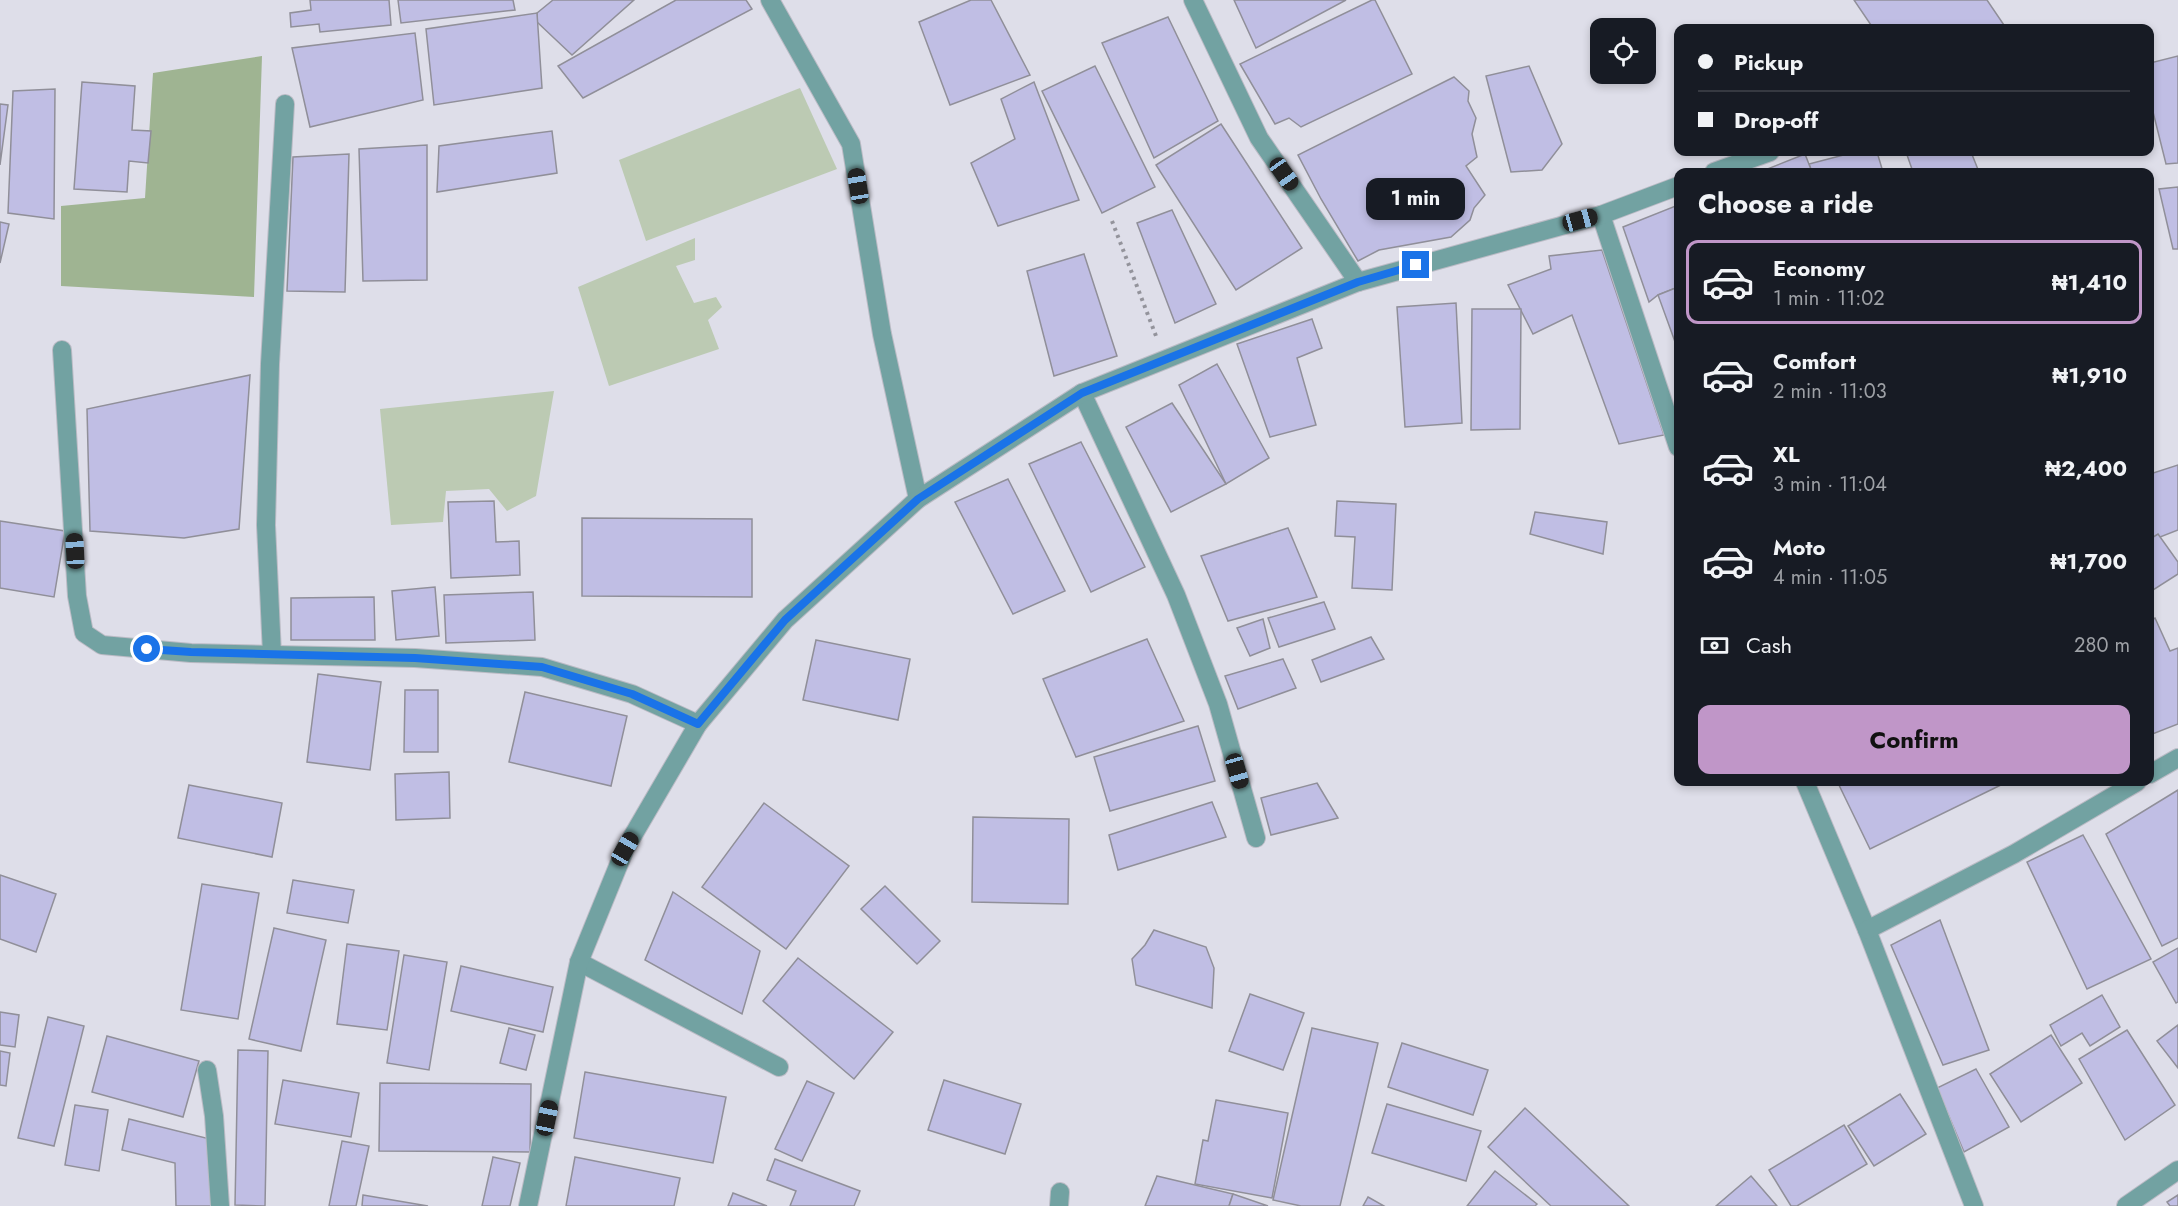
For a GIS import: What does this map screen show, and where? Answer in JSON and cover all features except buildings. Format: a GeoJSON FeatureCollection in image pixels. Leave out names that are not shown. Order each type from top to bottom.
{"type":"FeatureCollection","features":[{"type":"Feature","properties":{"kind":"street"},"geometry":{"type":"LineString","coordinates":[[770,0],[851,144],[882,334],[918,499]]}},
{"type":"Feature","properties":{"kind":"street"},"geometry":{"type":"LineString","coordinates":[[1193,0],[1259,138],[1358,282]]}},
{"type":"Feature","properties":{"kind":"street"},"geometry":{"type":"LineString","coordinates":[[272,654],[266,525],[270,364],[285,104]]}},
{"type":"Feature","properties":{"kind":"street"},"geometry":{"type":"LineString","coordinates":[[1725,168],[1759,156]]}},
{"type":"Feature","properties":{"kind":"street"},"geometry":{"type":"LineString","coordinates":[[528,1206],[579,963],[625,849],[698,724],[785,620],[918,499],[1082,393],[1358,282],[1601,215],[1674,188]]}},
{"type":"Feature","properties":{"kind":"street"},"geometry":{"type":"LineString","coordinates":[[1601,215],[1674,435]]}},
{"type":"Feature","properties":{"kind":"street"},"geometry":{"type":"LineString","coordinates":[[62,350],[77,596],[84,633],[102,645],[191,652],[415,658],[542,667],[632,694],[698,724]]}},
{"type":"Feature","properties":{"kind":"street"},"geometry":{"type":"LineString","coordinates":[[1082,393],[1184,617],[1218,704],[1256,838]]}},
{"type":"Feature","properties":{"kind":"street"},"geometry":{"type":"LineString","coordinates":[[2154,772],[2178,758]]}},
{"type":"Feature","properties":{"kind":"street"},"geometry":{"type":"LineString","coordinates":[[1808,786],[1867,930],[1974,1206]]}},
{"type":"Feature","properties":{"kind":"street"},"geometry":{"type":"LineString","coordinates":[[1867,930],[2014,854],[2130,786]]}},
{"type":"Feature","properties":{"kind":"street"},"geometry":{"type":"LineString","coordinates":[[579,963],[779,1067]]}},
{"type":"Feature","properties":{"kind":"street"},"geometry":{"type":"LineString","coordinates":[[207,1070],[214,1116],[220,1206]]}},
{"type":"Feature","properties":{"kind":"street"},"geometry":{"type":"LineString","coordinates":[[2126,1206],[2178,1170]]}},
{"type":"Feature","properties":{"kind":"path"},"geometry":{"type":"LineString","coordinates":[[1112,221],[1164,360]]}},
{"type":"Feature","properties":{"kind":"green space"},"geometry":{"type":"Polygon","coordinates":[[[262,56],[254,297],[61,286],[61,206],[145,198],[153,73],[262,56]]]}},
{"type":"Feature","properties":{"kind":"green space"},"geometry":{"type":"Polygon","coordinates":[[[800,88],[837,169],[646,241],[619,160],[800,88]]]}},
{"type":"Feature","properties":{"kind":"green space"},"geometry":{"type":"Polygon","coordinates":[[[695,238],[695,260],[676,266],[694,303],[716,297],[722,307],[708,320],[719,349],[609,386],[578,287],[695,238]]]}},
{"type":"Feature","properties":{"kind":"green space"},"geometry":{"type":"Polygon","coordinates":[[[554,391],[536,496],[507,511],[489,489],[446,491],[443,522],[391,525],[380,409],[554,391]]]}},
{"type":"Feature","properties":{"kind":"route"},"geometry":{"type":"LineString","coordinates":[[147,649],[415,658],[542,667],[632,694],[698,724],[785,620],[918,499],[1082,393],[1358,282],[1416,265]]}}]}
